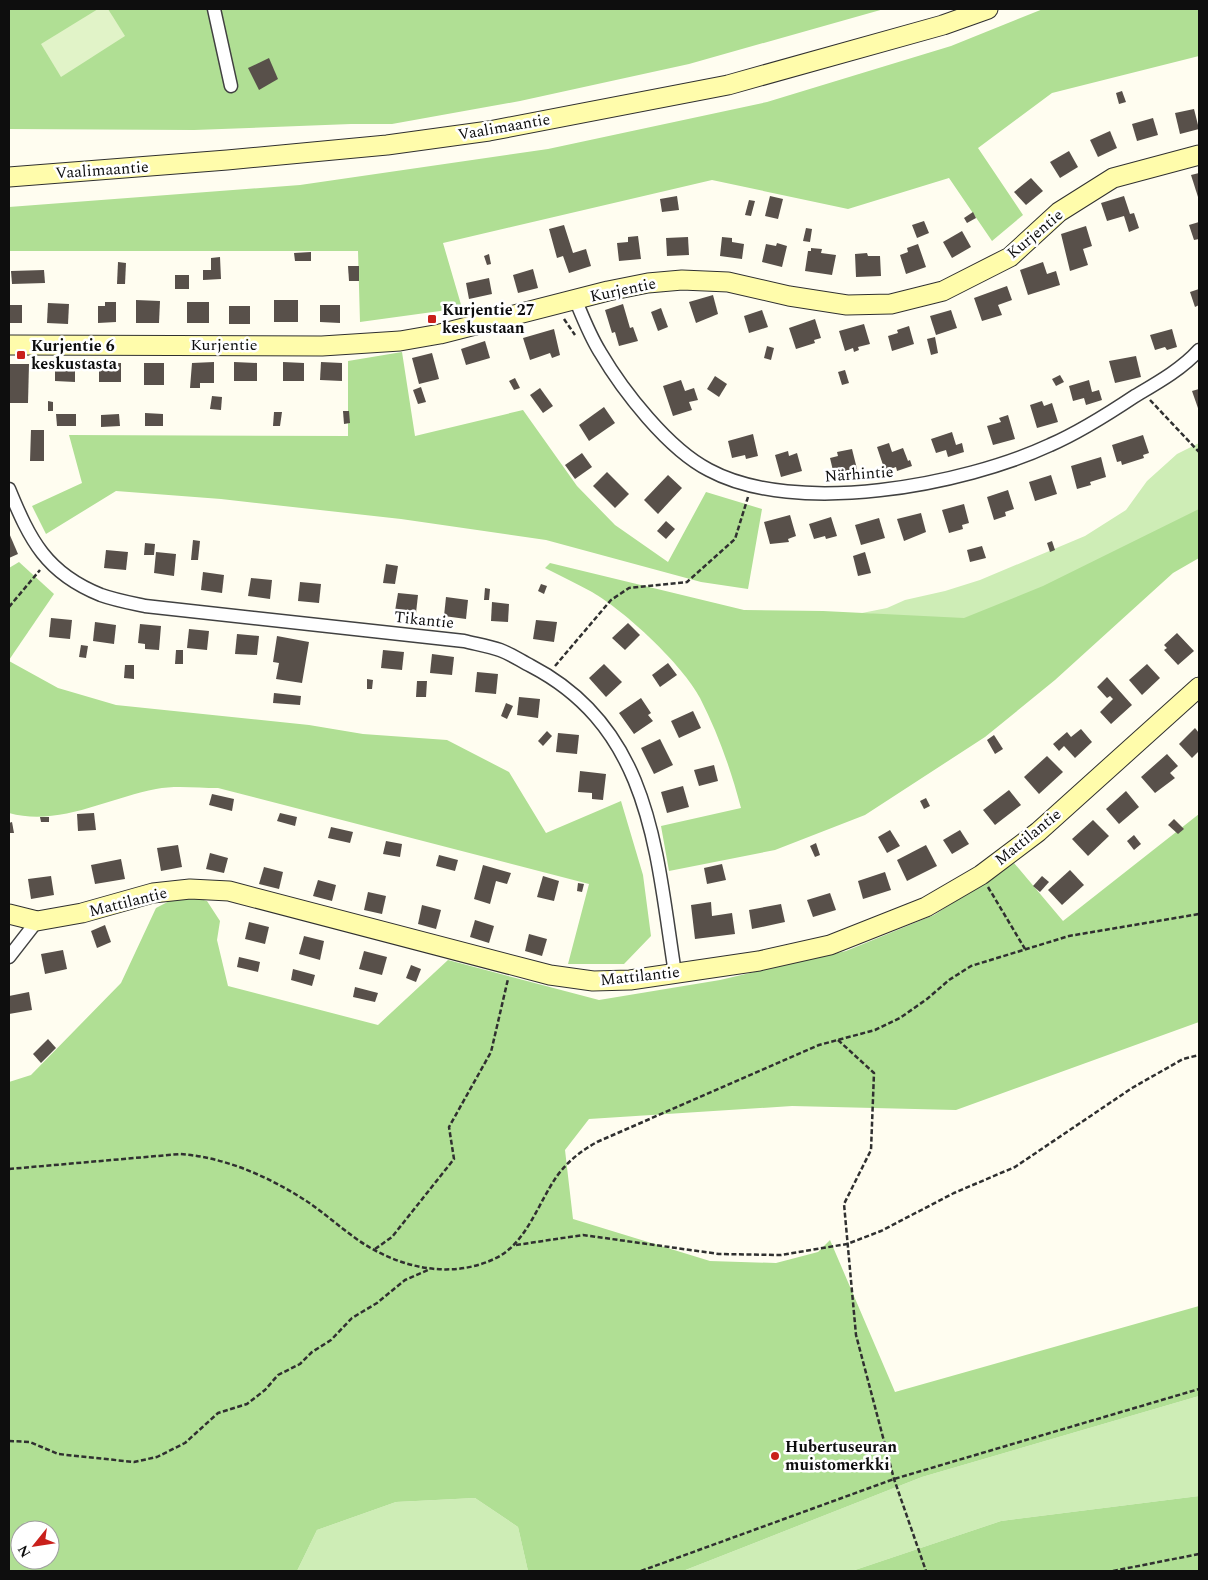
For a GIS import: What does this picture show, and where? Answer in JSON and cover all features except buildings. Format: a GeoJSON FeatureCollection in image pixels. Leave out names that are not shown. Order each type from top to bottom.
{"type":"FeatureCollection","features":[{"type":"Feature","properties":{"kind":"street"},"geometry":{"type":"LineString","coordinates":[[214,9],[232,86]]}},
{"type":"Feature","properties":{"kind":"street","name":"Vaalimaantie"},"geometry":{"type":"LineString","coordinates":[[9,177],[387,145],[489,131],[728,85],[943,25],[988,9]]}},
{"type":"Feature","properties":{"kind":"street","name":"Kurjentie"},"geometry":{"type":"LineString","coordinates":[[9,345],[322,346],[400,341],[440,334],[648,283],[682,280],[728,282],[789,296],[847,305],[891,304],[943,291],[1010,257],[1059,212],[1113,178],[1199,155]]}},
{"type":"Feature","properties":{"kind":"street","name":"Närhintie"},"geometry":{"type":"LineString","coordinates":[[576,301],[599,351],[624,388],[659,429],[709,470],[753,485],[780,490],[829,493],[890,489],[950,479],[1002,464],[1050,446],[1095,422],[1166,377],[1199,350]]}},
{"type":"Feature","properties":{"kind":"street","name":"Tikantie"},"geometry":{"type":"LineString","coordinates":[[9,489],[32,540],[48,562],[74,582],[101,595],[145,606],[464,641],[500,650],[547,675],[584,702],[610,733],[633,771],[646,808],[662,889],[675,973]]}},
{"type":"Feature","properties":{"kind":"street","name":"Mattilantie"},"geometry":{"type":"LineString","coordinates":[[9,914],[38,921],[82,913],[153,893],[190,889],[229,891],[550,975],[593,981],[630,980],[759,961],[830,945],[926,907],[981,875],[1038,832],[1199,687]]}},
{"type":"Feature","properties":{"kind":"street"},"geometry":{"type":"LineString","coordinates":[[9,957],[38,921]]}},
{"type":"Feature","properties":{"kind":"path"},"geometry":{"type":"LineString","coordinates":[[1142,392],[1199,452]]}},
{"type":"Feature","properties":{"kind":"path"},"geometry":{"type":"LineString","coordinates":[[547,675],[611,600],[629,588],[687,582],[735,539],[743,506],[753,485]]}},
{"type":"Feature","properties":{"kind":"path"},"geometry":{"type":"LineString","coordinates":[[9,607],[48,562]]}},
{"type":"Feature","properties":{"kind":"path"},"geometry":{"type":"LineString","coordinates":[[981,875],[1025,950]]}},
{"type":"Feature","properties":{"kind":"path"},"geometry":{"type":"LineString","coordinates":[[9,1170],[180,1154],[198,1155],[252,1171],[284,1188],[300,1197],[360,1241],[394,1260],[430,1270],[468,1268],[495,1259],[515,1245],[557,1176],[576,1154],[597,1142],[819,1044],[875,1030],[900,1018],[928,999],[949,980],[971,966],[1069,936],[1199,914]]}},
{"type":"Feature","properties":{"kind":"path"},"geometry":{"type":"LineString","coordinates":[[375,1249],[392,1237],[454,1159],[449,1128],[491,1052],[511,965]]}},
{"type":"Feature","properties":{"kind":"path"},"geometry":{"type":"LineString","coordinates":[[838,1040],[874,1073],[871,1150],[844,1204],[856,1335],[894,1479],[926,1571]]}},
{"type":"Feature","properties":{"kind":"path"},"geometry":{"type":"LineString","coordinates":[[515,1245],[584,1235],[719,1254],[781,1255],[847,1244],[881,1231],[954,1193],[1015,1167],[1132,1088],[1182,1060],[1199,1055]]}},
{"type":"Feature","properties":{"kind":"path"},"geometry":{"type":"LineString","coordinates":[[9,1441],[30,1442],[58,1454],[134,1462],[157,1456],[185,1443],[218,1413],[247,1404],[265,1390],[278,1375],[300,1364],[312,1352],[331,1340],[352,1318],[377,1303],[405,1280],[430,1270]]}},
{"type":"Feature","properties":{"kind":"path"},"geometry":{"type":"LineString","coordinates":[[641,1571],[894,1479],[1199,1389]]}},
{"type":"Feature","properties":{"kind":"path"},"geometry":{"type":"LineString","coordinates":[[1113,1571],[1199,1554]]}},
{"type":"Feature","properties":{"kind":"green space"},"geometry":{"type":"Polygon","coordinates":[[[9,9],[884,9],[689,64],[520,101],[392,124],[194,130],[9,129],[9,9]]]}},
{"type":"Feature","properties":{"kind":"green space"},"geometry":{"type":"Polygon","coordinates":[[[98,9],[108,9],[125,36],[61,77],[41,44],[98,9]]]}},
{"type":"Feature","properties":{"kind":"green space"},"geometry":{"type":"Polygon","coordinates":[[[1043,9],[1199,9],[1199,56],[1052,93],[978,148],[1023,215],[992,241],[949,178],[848,209],[712,180],[443,243],[462,308],[360,322],[358,251],[9,251],[9,207],[300,185],[548,149],[767,102],[951,46],[1043,9]]]}},
{"type":"Feature","properties":{"kind":"green space"},"geometry":{"type":"Polygon","coordinates":[[[402,352],[415,436],[523,410],[577,486],[615,525],[668,562],[706,492],[762,509],[748,589],[701,582],[546,540],[401,519],[221,499],[116,491],[46,534],[32,506],[82,483],[69,435],[348,436],[348,361],[402,352]]]}},
{"type":"Feature","properties":{"kind":"green space"},"geometry":{"type":"Polygon","coordinates":[[[1199,443],[1199,550],[1043,629],[862,613],[887,608],[905,600],[945,591],[980,580],[1085,536],[1126,510],[1147,481],[1177,454],[1199,443]]]}},
{"type":"Feature","properties":{"kind":"green space"},"geometry":{"type":"Polygon","coordinates":[[[1199,509],[1199,558],[1173,573],[1055,680],[985,737],[865,815],[775,850],[669,871],[661,826],[741,808],[728,766],[707,711],[681,670],[636,625],[592,592],[545,568],[550,563],[744,610],[823,611],[964,618],[1043,586],[1199,509]]]}},
{"type":"Feature","properties":{"kind":"green space"},"geometry":{"type":"Polygon","coordinates":[[[19,562],[54,594],[9,660],[9,568],[19,562]]]}},
{"type":"Feature","properties":{"kind":"green space"},"geometry":{"type":"Polygon","coordinates":[[[9,661],[58,688],[116,705],[309,725],[363,734],[447,740],[509,772],[546,833],[621,801],[643,875],[651,936],[624,964],[568,964],[589,884],[218,788],[179,787],[156,789],[64,814],[27,816],[9,813],[9,661]]]}},
{"type":"Feature","properties":{"kind":"green space"},"geometry":{"type":"Polygon","coordinates":[[[1199,814],[1199,1022],[956,1110],[792,1106],[589,1119],[565,1150],[573,1219],[710,1261],[776,1263],[818,1252],[830,1240],[895,1392],[1199,1306],[1199,1396],[922,1477],[683,1571],[528,1571],[518,1527],[475,1498],[396,1502],[317,1530],[297,1571],[9,1571],[9,1082],[31,1075],[121,983],[156,908],[183,894],[207,901],[220,921],[217,940],[228,986],[378,1025],[448,960],[599,1000],[720,980],[846,951],[934,915],[1014,863],[1063,921],[1199,814]]]}},
{"type":"Feature","properties":{"kind":"green space"},"geometry":{"type":"Polygon","coordinates":[[[1199,1396],[1199,1496],[1001,1521],[852,1571],[683,1571],[922,1477],[1199,1396]]]}},
{"type":"Feature","properties":{"kind":"green space"},"geometry":{"type":"Polygon","coordinates":[[[1199,1496],[1199,1571],[852,1571],[1001,1521],[1199,1496]]]}},
{"type":"Feature","properties":{"kind":"green space"},"geometry":{"type":"Polygon","coordinates":[[[475,1498],[518,1527],[528,1571],[297,1571],[317,1530],[396,1502],[475,1498]]]}},
{"type":"Feature","properties":{"kind":"place","name":"Kurjentie 27 keskustaan"},"geometry":{"type":"Point","coordinates":[432,319]}},
{"type":"Feature","properties":{"kind":"place","name":"Kurjentie 6 keskustasta"},"geometry":{"type":"Point","coordinates":[21,355]}},
{"type":"Feature","properties":{"kind":"place","name":"Hubertuseuran muistomerkki"},"geometry":{"type":"Point","coordinates":[775,1456]}}]}
